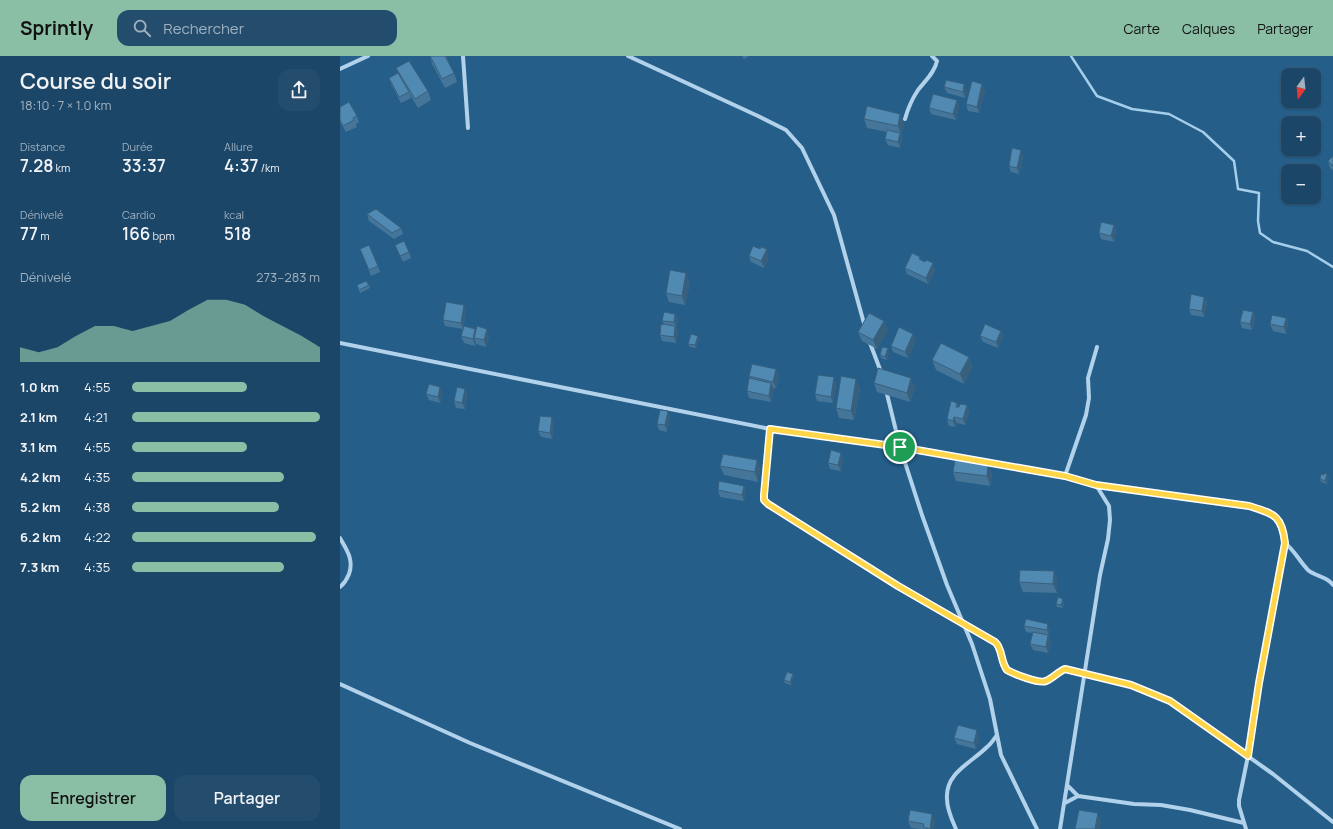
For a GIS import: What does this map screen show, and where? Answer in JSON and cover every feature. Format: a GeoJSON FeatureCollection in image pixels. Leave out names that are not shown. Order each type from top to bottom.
{"type":"FeatureCollection","features":[{"type":"Feature","properties":{"kind":"street"},"geometry":{"type":"LineString","coordinates":[[340,69],[368,56]]}},
{"type":"Feature","properties":{"kind":"street"},"geometry":{"type":"LineString","coordinates":[[463,56],[468,128]]}},
{"type":"Feature","properties":{"kind":"street"},"geometry":{"type":"LineString","coordinates":[[628,56],[786,130],[802,148],[834,215],[866,330]]}},
{"type":"Feature","properties":{"kind":"street"},"geometry":{"type":"LineString","coordinates":[[905,119],[908,107],[917,91],[936,67],[937,61],[932,56]]}},
{"type":"Feature","properties":{"kind":"street"},"geometry":{"type":"LineString","coordinates":[[868,338],[882,375]]}},
{"type":"Feature","properties":{"kind":"street"},"geometry":{"type":"LineString","coordinates":[[340,343],[770,429],[900,447],[1065,476],[1096,485],[1249,506],[1270,513],[1279,520],[1284,530],[1285,543],[1239,800],[1239,806],[1246,829]]}},
{"type":"Feature","properties":{"kind":"street"},"geometry":{"type":"LineString","coordinates":[[1065,476],[1086,415],[1088,378],[1097,347]]}},
{"type":"Feature","properties":{"kind":"street"},"geometry":{"type":"LineString","coordinates":[[884,383],[900,447],[934,550],[972,644],[990,699],[1001,755],[1037,829]]}},
{"type":"Feature","properties":{"kind":"street"},"geometry":{"type":"LineString","coordinates":[[770,429],[764,495],[764,500],[768,504],[898,586],[998,644],[1004,666],[1012,673],[1043,682],[1065,669],[1131,685],[1170,701],[1248,756],[1333,822]]}},
{"type":"Feature","properties":{"kind":"street"},"geometry":{"type":"LineString","coordinates":[[1060,829],[1068,786],[1100,575],[1108,539],[1109,506],[1096,485]]}},
{"type":"Feature","properties":{"kind":"street"},"geometry":{"type":"LineString","coordinates":[[340,538],[350,557],[351,568],[347,578],[340,587]]}},
{"type":"Feature","properties":{"kind":"street"},"geometry":{"type":"LineString","coordinates":[[1285,543],[1291,548],[1308,570],[1327,579],[1333,585]]}},
{"type":"Feature","properties":{"kind":"street"},"geometry":{"type":"LineString","coordinates":[[340,684],[470,743],[680,829]]}},
{"type":"Feature","properties":{"kind":"street"},"geometry":{"type":"LineString","coordinates":[[956,829],[950,815],[947,801],[947,792],[951,780],[959,769],[988,747],[997,735]]}},
{"type":"Feature","properties":{"kind":"street"},"geometry":{"type":"LineString","coordinates":[[1068,786],[1078,796]]}},
{"type":"Feature","properties":{"kind":"street"},"geometry":{"type":"LineString","coordinates":[[1065,803],[1078,796],[1134,804],[1161,805],[1190,810],[1244,823]]}},
{"type":"Feature","properties":{"kind":"building"},"geometry":{"type":"Polygon","coordinates":[[[430,56],[445,56],[454,73],[442,79],[430,56]]]}},
{"type":"Feature","properties":{"kind":"building"},"geometry":{"type":"Polygon","coordinates":[[[409,61],[428,91],[415,99],[396,68],[409,61]]]}},
{"type":"Feature","properties":{"kind":"building"},"geometry":{"type":"Polygon","coordinates":[[[398,73],[409,92],[399,97],[389,78],[398,73]]]}},
{"type":"Feature","properties":{"kind":"building"},"geometry":{"type":"Polygon","coordinates":[[[946,80],[964,84],[963,92],[944,87],[946,80]]]}},
{"type":"Feature","properties":{"kind":"building"},"geometry":{"type":"Polygon","coordinates":[[[972,81],[982,84],[977,107],[966,104],[972,81]]]}},
{"type":"Feature","properties":{"kind":"building"},"geometry":{"type":"Polygon","coordinates":[[[933,94],[957,100],[953,114],[929,108],[933,94]]]}},
{"type":"Feature","properties":{"kind":"building"},"geometry":{"type":"Polygon","coordinates":[[[349,102],[357,116],[353,118],[354,120],[343,126],[340,120],[340,107],[349,102]]]}},
{"type":"Feature","properties":{"kind":"building"},"geometry":{"type":"Polygon","coordinates":[[[867,106],[900,114],[898,126],[864,119],[867,106]]]}},
{"type":"Feature","properties":{"kind":"building"},"geometry":{"type":"Polygon","coordinates":[[[887,130],[900,133],[898,142],[885,139],[887,130]]]}},
{"type":"Feature","properties":{"kind":"building"},"geometry":{"type":"Polygon","coordinates":[[[1012,148],[1021,150],[1017,168],[1009,166],[1012,148]]]}},
{"type":"Feature","properties":{"kind":"building"},"geometry":{"type":"Polygon","coordinates":[[[1333,156],[1333,166],[1328,161],[1333,156]]]}},
{"type":"Feature","properties":{"kind":"building"},"geometry":{"type":"Polygon","coordinates":[[[376,209],[401,228],[392,233],[367,214],[376,209]]]}},
{"type":"Feature","properties":{"kind":"building"},"geometry":{"type":"Polygon","coordinates":[[[1101,222],[1114,225],[1111,236],[1099,233],[1101,222]]]}},
{"type":"Feature","properties":{"kind":"building"},"geometry":{"type":"Polygon","coordinates":[[[404,241],[409,252],[400,256],[395,245],[404,241]]]}},
{"type":"Feature","properties":{"kind":"building"},"geometry":{"type":"Polygon","coordinates":[[[369,245],[378,266],[369,270],[360,249],[369,245]]]}},
{"type":"Feature","properties":{"kind":"building"},"geometry":{"type":"Polygon","coordinates":[[[753,246],[760,249],[761,247],[767,249],[761,261],[749,256],[753,246]]]}},
{"type":"Feature","properties":{"kind":"building"},"geometry":{"type":"Polygon","coordinates":[[[912,253],[920,257],[919,259],[925,262],[926,260],[933,263],[926,278],[905,268],[912,253]]]}},
{"type":"Feature","properties":{"kind":"building"},"geometry":{"type":"Polygon","coordinates":[[[670,270],[686,273],[682,296],[666,293],[670,270]]]}},
{"type":"Feature","properties":{"kind":"building"},"geometry":{"type":"Polygon","coordinates":[[[366,281],[369,285],[359,290],[357,285],[366,281]]]}},
{"type":"Feature","properties":{"kind":"building"},"geometry":{"type":"Polygon","coordinates":[[[1191,294],[1204,297],[1202,311],[1189,309],[1191,294]]]}},
{"type":"Feature","properties":{"kind":"building"},"geometry":{"type":"Polygon","coordinates":[[[446,302],[464,305],[461,323],[443,320],[446,302]]]}},
{"type":"Feature","properties":{"kind":"building"},"geometry":{"type":"Polygon","coordinates":[[[1243,310],[1253,312],[1250,324],[1240,322],[1243,310]]]}},
{"type":"Feature","properties":{"kind":"building"},"geometry":{"type":"Polygon","coordinates":[[[664,312],[675,314],[674,322],[662,321],[664,312]]]}},
{"type":"Feature","properties":{"kind":"building"},"geometry":{"type":"Polygon","coordinates":[[[869,313],[884,321],[873,340],[858,332],[869,313]]]}},
{"type":"Feature","properties":{"kind":"building"},"geometry":{"type":"Polygon","coordinates":[[[1272,315],[1286,318],[1284,327],[1270,324],[1272,315]]]}},
{"type":"Feature","properties":{"kind":"building"},"geometry":{"type":"Polygon","coordinates":[[[661,324],[675,326],[674,337],[660,335],[661,324]]]}},
{"type":"Feature","properties":{"kind":"building"},"geometry":{"type":"Polygon","coordinates":[[[985,324],[1001,331],[996,342],[980,336],[985,324]]]}},
{"type":"Feature","properties":{"kind":"building"},"geometry":{"type":"Polygon","coordinates":[[[464,326],[475,329],[473,339],[461,336],[464,326]]]}},
{"type":"Feature","properties":{"kind":"building"},"geometry":{"type":"Polygon","coordinates":[[[477,326],[487,329],[484,340],[474,338],[477,326]]]}},
{"type":"Feature","properties":{"kind":"building"},"geometry":{"type":"Polygon","coordinates":[[[899,327],[913,334],[905,352],[891,346],[899,327]]]}},
{"type":"Feature","properties":{"kind":"building"},"geometry":{"type":"Polygon","coordinates":[[[691,334],[698,336],[695,345],[688,344],[691,334]]]}},
{"type":"Feature","properties":{"kind":"building"},"geometry":{"type":"Polygon","coordinates":[[[941,343],[969,357],[960,374],[932,360],[941,343]]]}},
{"type":"Feature","properties":{"kind":"building"},"geometry":{"type":"Polygon","coordinates":[[[882,347],[888,348],[885,357],[880,355],[882,347]]]}},
{"type":"Feature","properties":{"kind":"building"},"geometry":{"type":"Polygon","coordinates":[[[752,364],[776,369],[773,382],[749,376],[752,364]]]}},
{"type":"Feature","properties":{"kind":"building"},"geometry":{"type":"Polygon","coordinates":[[[878,368],[911,378],[907,393],[874,383],[878,368]]]}},
{"type":"Feature","properties":{"kind":"building"},"geometry":{"type":"Polygon","coordinates":[[[818,375],[834,377],[831,397],[815,394],[818,375]]]}},
{"type":"Feature","properties":{"kind":"building"},"geometry":{"type":"Polygon","coordinates":[[[841,376],[856,379],[851,411],[836,408],[841,376]]]}},
{"type":"Feature","properties":{"kind":"building"},"geometry":{"type":"Polygon","coordinates":[[[749,378],[771,383],[769,396],[747,391],[749,378]]]}},
{"type":"Feature","properties":{"kind":"building"},"geometry":{"type":"Polygon","coordinates":[[[429,384],[440,387],[438,397],[426,394],[429,384]]]}},
{"type":"Feature","properties":{"kind":"building"},"geometry":{"type":"Polygon","coordinates":[[[457,387],[465,389],[462,403],[454,401],[457,387]]]}},
{"type":"Feature","properties":{"kind":"building"},"geometry":{"type":"Polygon","coordinates":[[[951,401],[957,403],[956,407],[959,407],[960,404],[967,405],[963,419],[954,417],[953,421],[947,419],[951,401]]]}},
{"type":"Feature","properties":{"kind":"building"},"geometry":{"type":"Polygon","coordinates":[[[660,410],[668,411],[665,425],[657,424],[660,410]]]}},
{"type":"Feature","properties":{"kind":"building"},"geometry":{"type":"Polygon","coordinates":[[[540,416],[552,417],[550,433],[538,431],[540,416]]]}},
{"type":"Feature","properties":{"kind":"building"},"geometry":{"type":"Polygon","coordinates":[[[831,450],[841,453],[838,465],[828,463],[831,450]]]}},
{"type":"Feature","properties":{"kind":"building"},"geometry":{"type":"Polygon","coordinates":[[[723,454],[757,460],[755,472],[720,466],[723,454]]]}},
{"type":"Feature","properties":{"kind":"building"},"geometry":{"type":"Polygon","coordinates":[[[955,460],[988,465],[987,476],[953,472],[955,460]]]}},
{"type":"Feature","properties":{"kind":"building"},"geometry":{"type":"Polygon","coordinates":[[[1325,473],[1327,474],[1325,481],[1320,479],[1321,474],[1324,475],[1325,473]]]}},
{"type":"Feature","properties":{"kind":"building"},"geometry":{"type":"Polygon","coordinates":[[[719,481],[744,486],[742,495],[718,490],[719,481]]]}},
{"type":"Feature","properties":{"kind":"building"},"geometry":{"type":"Polygon","coordinates":[[[1020,570],[1054,571],[1053,584],[1019,582],[1020,570]]]}},
{"type":"Feature","properties":{"kind":"building"},"geometry":{"type":"Polygon","coordinates":[[[1058,597],[1063,599],[1061,605],[1056,604],[1058,597]]]}},
{"type":"Feature","properties":{"kind":"building"},"geometry":{"type":"Polygon","coordinates":[[[1026,619],[1048,624],[1047,630],[1024,626],[1026,619]]]}},
{"type":"Feature","properties":{"kind":"building"},"geometry":{"type":"Polygon","coordinates":[[[1033,632],[1048,635],[1046,647],[1030,644],[1033,632]]]}},
{"type":"Feature","properties":{"kind":"building"},"geometry":{"type":"Polygon","coordinates":[[[787,672],[793,674],[790,682],[784,680],[787,672]]]}},
{"type":"Feature","properties":{"kind":"building"},"geometry":{"type":"Polygon","coordinates":[[[958,725],[977,730],[974,743],[954,738],[958,725]]]}},
{"type":"Feature","properties":{"kind":"building"},"geometry":{"type":"Polygon","coordinates":[[[910,810],[932,814],[930,829],[923,827],[924,824],[908,821],[910,810]]]}},
{"type":"Feature","properties":{"kind":"building"},"geometry":{"type":"Polygon","coordinates":[[[1079,810],[1098,813],[1095,829],[1075,829],[1079,810]]]}},
{"type":"Feature","properties":{"kind":"waterway"},"geometry":{"type":"LineString","coordinates":[[1071,56],[1097,96],[1132,109],[1169,114],[1203,132],[1234,161],[1238,189],[1259,193],[1258,221],[1260,233],[1273,242],[1307,251],[1333,267]]}},
{"type":"Feature","properties":{"kind":"route"},"geometry":{"type":"LineString","coordinates":[[770,429],[900,447],[1065,476],[1096,485],[1249,506],[1270,513],[1279,520],[1284,530],[1284,555],[1259,683],[1248,756],[1170,701],[1131,685],[1065,669],[1043,682],[1012,673],[1004,666],[998,644],[898,586],[768,504],[764,500],[770,429]]}}]}
